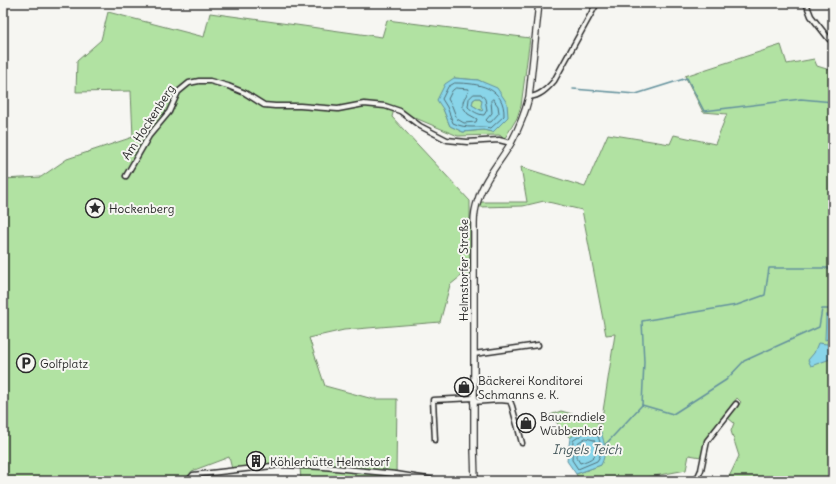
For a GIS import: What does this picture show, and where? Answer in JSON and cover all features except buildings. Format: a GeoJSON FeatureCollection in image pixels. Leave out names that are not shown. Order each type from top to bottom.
{"type":"FeatureCollection","features":[{"type":"Feature","properties":{"kind":"main road","name":"Helmstorfer Straße"},"geometry":{"type":"LineString","coordinates":[[475,481],[475,211],[483,188],[521,124],[529,97],[540,3]]}},
{"type":"Feature","properties":{"kind":"street"},"geometry":{"type":"LineString","coordinates":[[529,97],[543,92],[554,81],[597,3]]}},
{"type":"Feature","properties":{"kind":"street"},"geometry":{"type":"LineString","coordinates":[[806,3],[811,16],[829,39],[833,41]]}},
{"type":"Feature","properties":{"kind":"street","name":"Am Hockenberg"},"geometry":{"type":"LineString","coordinates":[[126,176],[149,136],[170,112],[178,92],[189,83],[199,80],[210,81],[228,86],[244,93],[264,105],[338,109],[364,104],[375,104],[400,111],[420,126],[447,140],[467,142],[499,140],[511,143]]}},
{"type":"Feature","properties":{"kind":"street"},"geometry":{"type":"LineString","coordinates":[[474,354],[538,345]]}},
{"type":"Feature","properties":{"kind":"street"},"geometry":{"type":"LineString","coordinates":[[435,440],[433,400],[500,400],[510,402],[522,443]]}},
{"type":"Feature","properties":{"kind":"street"},"geometry":{"type":"LineString","coordinates":[[696,481],[701,470],[707,441],[736,404]]}},
{"type":"Feature","properties":{"kind":"street"},"geometry":{"type":"LineString","coordinates":[[188,481],[193,475],[281,466],[324,467],[396,474],[440,481]]}},
{"type":"Feature","properties":{"kind":"green space"},"geometry":{"type":"Polygon","coordinates":[[[108,12],[204,37],[210,13],[382,37],[387,20],[530,38],[521,106],[517,118],[505,138],[499,135],[458,136],[394,109],[392,117],[470,201],[470,277],[461,276],[450,285],[440,322],[344,330],[309,338],[325,386],[373,399],[397,399],[396,474],[432,481],[301,481],[300,467],[281,467],[233,473],[229,457],[192,471],[186,481],[3,481],[3,179],[41,177],[67,159],[133,137],[131,91],[76,92],[77,61],[101,40],[108,12]],[[454,78],[443,109],[450,126],[463,132],[483,130],[493,132],[486,84],[478,80],[454,78]]]}},
{"type":"Feature","properties":{"kind":"green space"},"geometry":{"type":"Polygon","coordinates":[[[781,45],[787,64],[814,59],[817,66],[833,71],[833,481],[727,481],[739,456],[731,431],[734,423],[728,418],[741,402],[737,398],[705,439],[701,457],[689,455],[686,470],[644,478],[639,481],[580,481],[576,474],[601,465],[584,428],[570,438],[550,415],[561,411],[591,419],[601,424],[615,334],[606,335],[582,210],[544,201],[523,206],[479,207],[481,202],[527,202],[521,167],[585,187],[608,134],[670,144],[674,135],[715,144],[727,114],[703,112],[685,76],[781,45]]]}},
{"type":"Feature","properties":{"kind":"green space"},"geometry":{"type":"Polygon","coordinates":[[[480,98],[482,101],[484,110],[482,111],[472,105],[473,100],[480,98]]]}},
{"type":"Feature","properties":{"kind":"water"},"geometry":{"type":"Polygon","coordinates":[[[454,78],[478,80],[497,88],[507,103],[508,117],[493,132],[483,130],[463,132],[450,126],[443,109],[437,100],[445,84],[454,78]],[[480,98],[473,100],[472,105],[482,111],[482,101],[480,98]]]}},
{"type":"Feature","properties":{"kind":"water"},"geometry":{"type":"Polygon","coordinates":[[[826,315],[833,315],[833,337],[825,340],[826,315]]]}},
{"type":"Feature","properties":{"kind":"water"},"geometry":{"type":"Polygon","coordinates":[[[833,341],[833,358],[811,366],[808,360],[814,353],[818,343],[827,344],[833,341]]]}},
{"type":"Feature","properties":{"kind":"water","name":"Ingels Teich"},"geometry":{"type":"Polygon","coordinates":[[[584,428],[601,432],[605,452],[601,465],[576,474],[567,461],[570,438],[584,428]]]}},
{"type":"Feature","properties":{"kind":"waterway"},"geometry":{"type":"LineString","coordinates":[[573,89],[636,94],[687,78],[704,111],[801,99],[833,102]]}},
{"type":"Feature","properties":{"kind":"waterway"},"geometry":{"type":"LineString","coordinates":[[833,193],[833,202]]}},
{"type":"Feature","properties":{"kind":"waterway"},"geometry":{"type":"LineString","coordinates":[[642,405],[644,362],[642,321],[737,305],[765,295],[769,268],[833,268]]}},
{"type":"Feature","properties":{"kind":"waterway"},"geometry":{"type":"LineString","coordinates":[[605,445],[642,405],[673,414],[726,380],[744,361],[819,327],[822,309],[833,309]]}},
{"type":"Feature","properties":{"kind":"place","name":"Hockenberg"},"geometry":{"type":"Point","coordinates":[95,208]}},
{"type":"Feature","properties":{"kind":"place","name":"Golfplatz"},"geometry":{"type":"Point","coordinates":[26,363]}},
{"type":"Feature","properties":{"kind":"place","name":"Bäckerei Konditorei Schmanns e. K."},"geometry":{"type":"Point","coordinates":[464,387]}},
{"type":"Feature","properties":{"kind":"place","name":"Bauerndiele Wübbenhof"},"geometry":{"type":"Point","coordinates":[526,423]}},
{"type":"Feature","properties":{"kind":"place","name":"Köhlerhütte Helmstorf"},"geometry":{"type":"Point","coordinates":[256,461]}}]}
